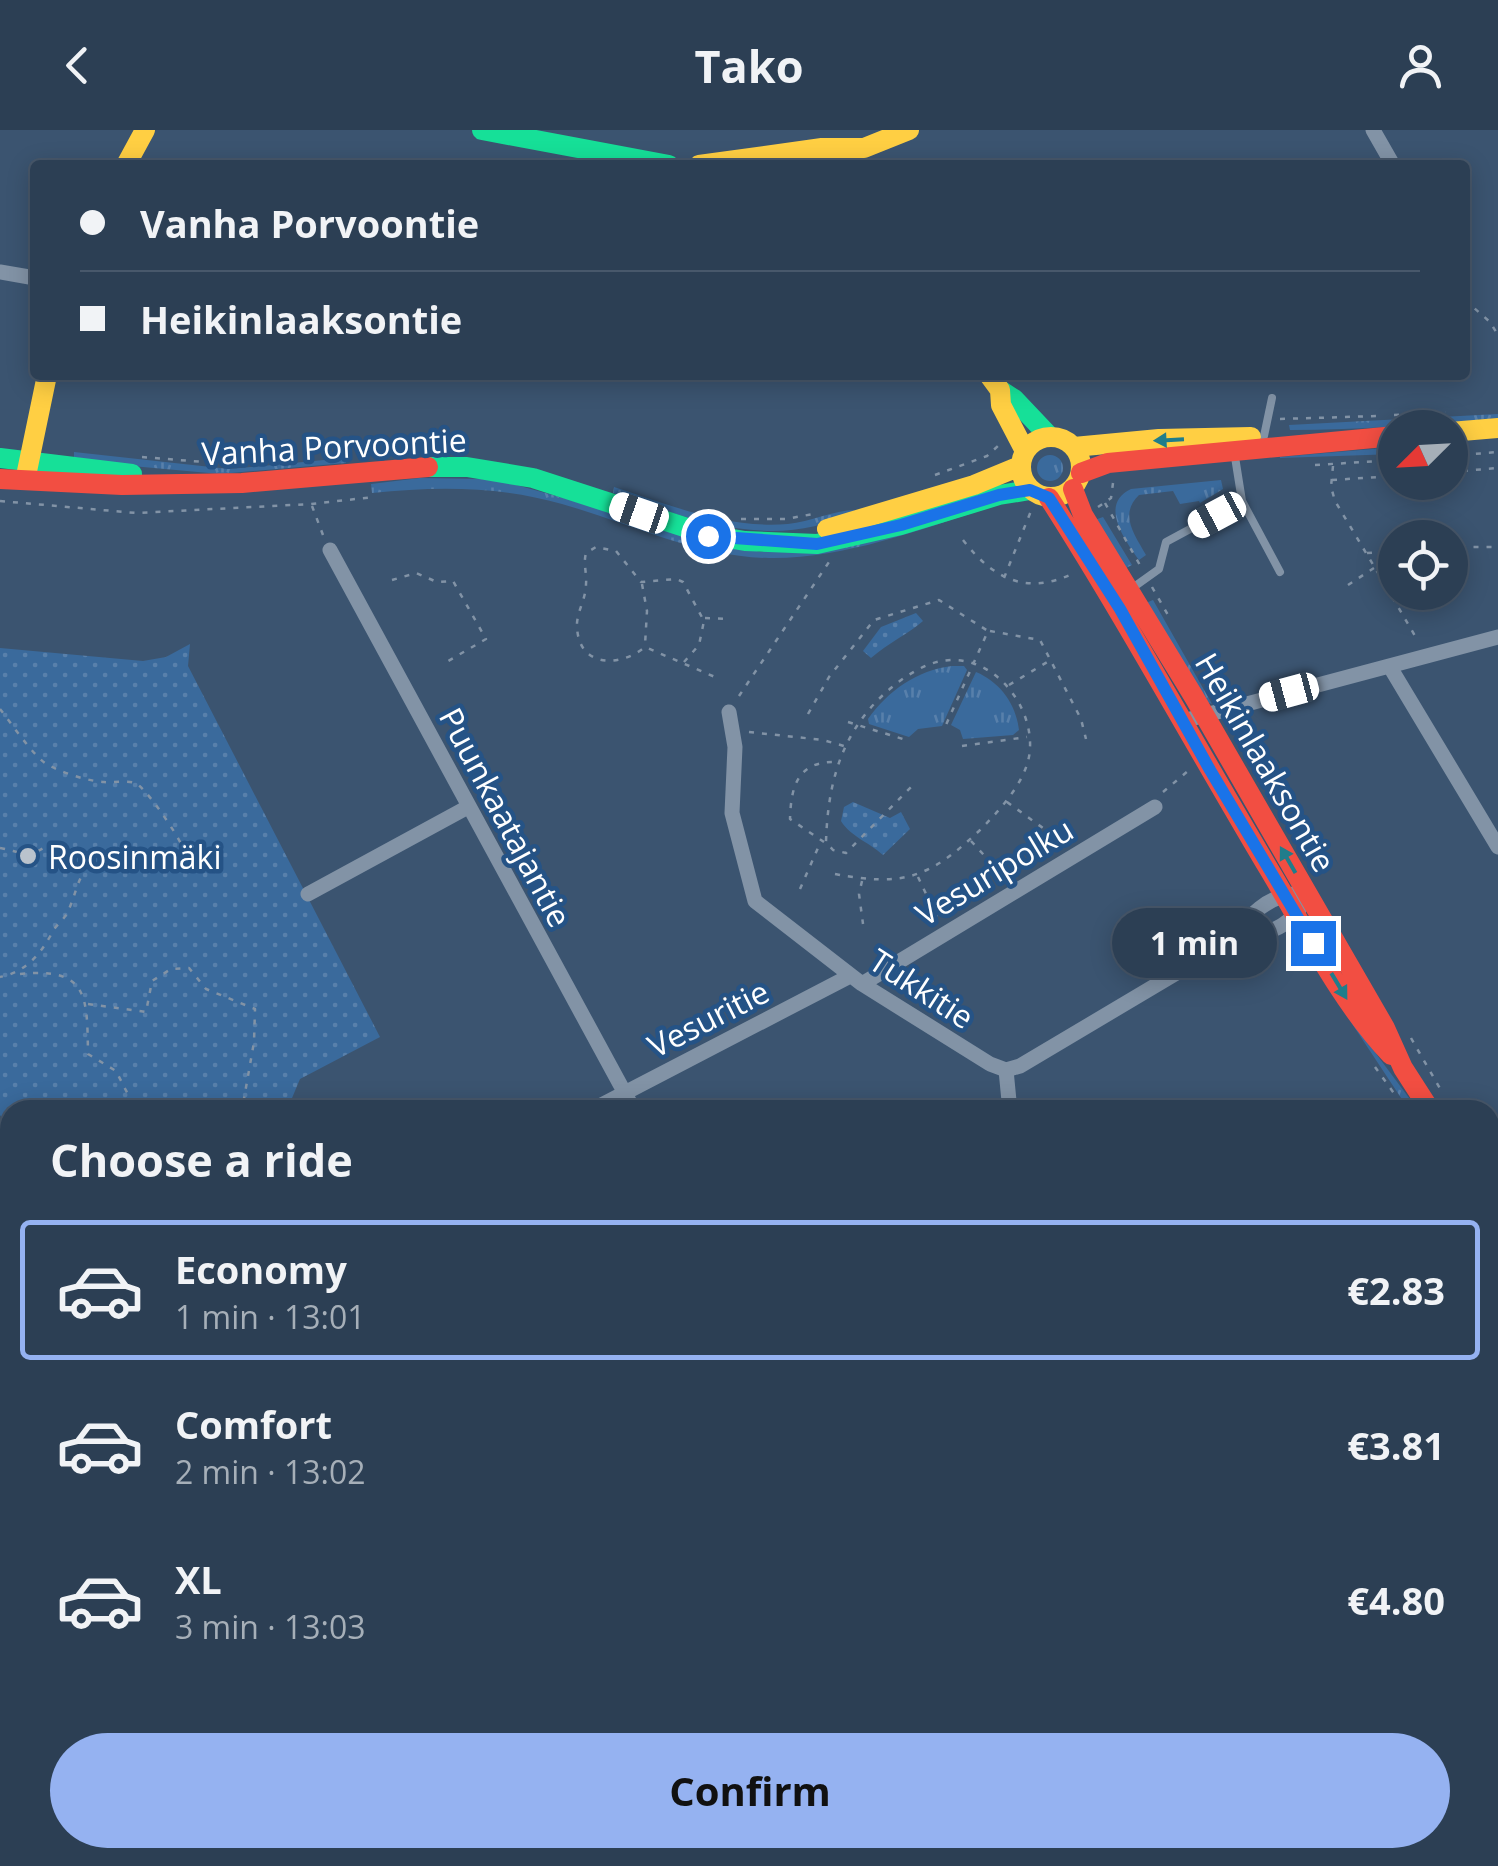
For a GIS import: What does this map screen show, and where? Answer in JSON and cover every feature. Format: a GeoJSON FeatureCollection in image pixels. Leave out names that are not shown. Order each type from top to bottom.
{"type":"FeatureCollection","features":[{"type":"Feature","properties":{"kind":"main road"},"geometry":{"type":"LineString","coordinates":[[129,160],[145,130]]}},
{"type":"Feature","properties":{"kind":"main road"},"geometry":{"type":"LineString","coordinates":[[482,130],[622,160]]}},
{"type":"Feature","properties":{"kind":"main road"},"geometry":{"type":"LineString","coordinates":[[735,160],[822,148],[865,148],[909,130]]}},
{"type":"Feature","properties":{"kind":"main road"},"geometry":{"type":"LineString","coordinates":[[27,470],[46,380]]}},
{"type":"Feature","properties":{"kind":"main road"},"geometry":{"type":"LineString","coordinates":[[995,383],[1015,397],[1050,437]]}},
{"type":"Feature","properties":{"kind":"main road"},"geometry":{"type":"LineString","coordinates":[[995,383],[1022,458],[1022,478],[1037,499],[1062,496],[1077,481],[1108,463],[1378,437]]}},
{"type":"Feature","properties":{"kind":"main road"},"geometry":{"type":"LineString","coordinates":[[1468,430],[1498,428]]}},
{"type":"Feature","properties":{"kind":"main road"},"geometry":{"type":"LineString","coordinates":[[1074,447],[1309,434],[1344,439]]}},
{"type":"Feature","properties":{"kind":"main road"},"geometry":{"type":"LineString","coordinates":[[1022,458],[1039,439],[1063,439],[1074,447],[1081,462],[1077,481]]}},
{"type":"Feature","properties":{"kind":"main road","name":"Vanha Porvoontie"},"geometry":{"type":"LineString","coordinates":[[0,458],[27,470],[122,485],[242,483],[420,466],[467,467],[533,478],[708,536],[817,544],[901,525],[999,495],[1037,499]]}},
{"type":"Feature","properties":{"kind":"main road","name":"Vanha Porvoontie"},"geometry":{"type":"LineString","coordinates":[[796,542],[814,532],[974,486],[1022,458]]}},
{"type":"Feature","properties":{"kind":"main road","name":"Vanha Porvoontie"},"geometry":{"type":"LineString","coordinates":[[0,479],[27,470]]}},
{"type":"Feature","properties":{"kind":"main road","name":"Heikinlaaksontie"},"geometry":{"type":"LineString","coordinates":[[1077,481],[1083,515],[1131,589],[1184,711],[1284,895],[1372,1036],[1402,1068],[1423,1100]]}},
{"type":"Feature","properties":{"kind":"main road","name":"Heikinlaaksontie"},"geometry":{"type":"LineString","coordinates":[[1037,499],[1131,589]]}},
{"type":"Feature","properties":{"kind":"main road","name":"Heikinlaaksontie"},"geometry":{"type":"LineString","coordinates":[[1184,711],[1308,894],[1385,1028],[1402,1068]]}},
{"type":"Feature","properties":{"kind":"street"},"geometry":{"type":"LineString","coordinates":[[1373,130],[1391,160]]}},
{"type":"Feature","properties":{"kind":"street"},"geometry":{"type":"LineString","coordinates":[[0,272],[30,277]]}},
{"type":"Feature","properties":{"kind":"street","name":"Puunkaatajantie"},"geometry":{"type":"LineString","coordinates":[[330,550],[628,1100]]}},
{"type":"Feature","properties":{"kind":"street"},"geometry":{"type":"LineString","coordinates":[[1184,711],[1390,667],[1498,637]]}},
{"type":"Feature","properties":{"kind":"street"},"geometry":{"type":"LineString","coordinates":[[1390,667],[1498,847]]}},
{"type":"Feature","properties":{"kind":"street","name":"Tukkitie"},"geometry":{"type":"LineString","coordinates":[[729,712],[735,747],[732,813],[755,901],[856,980],[990,1064],[1006,1070]]}},
{"type":"Feature","properties":{"kind":"street"},"geometry":{"type":"LineString","coordinates":[[308,894],[468,807]]}},
{"type":"Feature","properties":{"kind":"street","name":"Vesuripolku"},"geometry":{"type":"LineString","coordinates":[[856,980],[945,933],[1155,807]]}},
{"type":"Feature","properties":{"kind":"street"},"geometry":{"type":"LineString","coordinates":[[1238,937],[1243,922],[1284,895],[1308,894]]}},
{"type":"Feature","properties":{"kind":"street"},"geometry":{"type":"LineString","coordinates":[[1008,1100],[1006,1070],[1020,1066],[1238,937],[1251,938],[1282,926],[1296,915],[1308,894]]}},
{"type":"Feature","properties":{"kind":"street","name":"Vesuritie"},"geometry":{"type":"LineString","coordinates":[[610,1100],[856,980]]}},
{"type":"Feature","properties":{"kind":"lane"},"geometry":{"type":"LineString","coordinates":[[1264,436],[1272,398]]}},
{"type":"Feature","properties":{"kind":"lane"},"geometry":{"type":"LineString","coordinates":[[1235,452],[1242,501],[1280,572]]}},
{"type":"Feature","properties":{"kind":"lane"},"geometry":{"type":"LineString","coordinates":[[1131,589],[1159,569],[1166,542],[1242,501]]}},
{"type":"Feature","properties":{"kind":"path"},"geometry":{"type":"LineString","coordinates":[[1470,304],[1498,335]]}},
{"type":"Feature","properties":{"kind":"path"},"geometry":{"type":"LineString","coordinates":[[1468,454],[1498,452]]}},
{"type":"Feature","properties":{"kind":"path"},"geometry":{"type":"LineString","coordinates":[[1333,464],[1334,501],[1378,571]]}},
{"type":"Feature","properties":{"kind":"path"},"geometry":{"type":"LineString","coordinates":[[1468,470],[1498,468]]}},
{"type":"Feature","properties":{"kind":"path"},"geometry":{"type":"LineString","coordinates":[[1332,480],[1378,477]]}},
{"type":"Feature","properties":{"kind":"path"},"geometry":{"type":"LineString","coordinates":[[0,501],[136,513],[312,504],[374,496]]}},
{"type":"Feature","properties":{"kind":"path"},"geometry":{"type":"LineString","coordinates":[[1004,578],[1037,499]]}},
{"type":"Feature","properties":{"kind":"path"},"geometry":{"type":"LineString","coordinates":[[1105,503],[1131,589],[1167,613]]}},
{"type":"Feature","properties":{"kind":"path"},"geometry":{"type":"LineString","coordinates":[[312,504],[330,550]]}},
{"type":"Feature","properties":{"kind":"path"},"geometry":{"type":"LineString","coordinates":[[963,540],[978,560],[1004,578],[1022,583],[1043,582],[1075,572]]}},
{"type":"Feature","properties":{"kind":"path"},"geometry":{"type":"LineString","coordinates":[[1468,546],[1498,548]]}},
{"type":"Feature","properties":{"kind":"path"},"geometry":{"type":"LineString","coordinates":[[596,547],[616,551],[640,582],[647,611],[645,647],[630,659],[599,660],[588,654],[580,639],[577,625],[585,594],[584,562],[586,553],[596,547]]}},
{"type":"Feature","properties":{"kind":"path"},"geometry":{"type":"LineString","coordinates":[[1367,553],[1378,552]]}},
{"type":"Feature","properties":{"kind":"path"},"geometry":{"type":"LineString","coordinates":[[729,712],[830,560]]}},
{"type":"Feature","properties":{"kind":"path"},"geometry":{"type":"LineString","coordinates":[[1348,584],[1376,567]]}},
{"type":"Feature","properties":{"kind":"path"},"geometry":{"type":"LineString","coordinates":[[392,580],[416,573],[438,582],[453,582],[486,639],[443,664]]}},
{"type":"Feature","properties":{"kind":"path"},"geometry":{"type":"LineString","coordinates":[[640,582],[683,582],[704,618],[699,645],[684,662]]}},
{"type":"Feature","properties":{"kind":"path"},"geometry":{"type":"LineString","coordinates":[[808,714],[829,677],[874,620],[939,600],[988,631],[1040,640],[1082,719],[1086,739]]}},
{"type":"Feature","properties":{"kind":"path"},"geometry":{"type":"LineString","coordinates":[[1399,610],[1422,648]]}},
{"type":"Feature","properties":{"kind":"path"},"geometry":{"type":"LineString","coordinates":[[704,618],[726,619]]}},
{"type":"Feature","properties":{"kind":"path"},"geometry":{"type":"LineString","coordinates":[[945,727],[988,631]]}},
{"type":"Feature","properties":{"kind":"path"},"geometry":{"type":"LineString","coordinates":[[645,647],[715,677]]}},
{"type":"Feature","properties":{"kind":"path"},"geometry":{"type":"LineString","coordinates":[[800,889],[824,841],[828,794],[856,724],[886,691],[936,661],[973,662],[993,672],[1008,686],[1020,707],[1030,748],[1025,768],[1006,801],[970,840],[940,864],[917,875],[898,880],[835,874]]}},
{"type":"Feature","properties":{"kind":"path"},"geometry":{"type":"LineString","coordinates":[[1008,686],[1050,661]]}},
{"type":"Feature","properties":{"kind":"path"},"geometry":{"type":"LineString","coordinates":[[0,709],[46,764],[98,782],[136,783],[143,788],[156,809],[173,825],[181,844]]}},
{"type":"Feature","properties":{"kind":"path"},"geometry":{"type":"LineString","coordinates":[[848,722],[906,740]]}},
{"type":"Feature","properties":{"kind":"path"},"geometry":{"type":"LineString","coordinates":[[732,730],[846,746]]}},
{"type":"Feature","properties":{"kind":"path"},"geometry":{"type":"LineString","coordinates":[[962,746],[1028,737]]}},
{"type":"Feature","properties":{"kind":"path"},"geometry":{"type":"LineString","coordinates":[[839,762],[818,765],[799,776],[794,784],[790,820],[833,850],[846,853],[916,782]]}},
{"type":"Feature","properties":{"kind":"path"},"geometry":{"type":"LineString","coordinates":[[1155,807],[1175,779],[1193,768]]}},
{"type":"Feature","properties":{"kind":"path"},"geometry":{"type":"LineString","coordinates":[[1006,801],[1077,852]]}},
{"type":"Feature","properties":{"kind":"path"},"geometry":{"type":"LineString","coordinates":[[970,840],[1016,890]]}},
{"type":"Feature","properties":{"kind":"path"},"geometry":{"type":"LineString","coordinates":[[1,848],[20,855],[40,851],[51,842],[83,873],[68,913],[54,928],[48,944],[18,974]]}},
{"type":"Feature","properties":{"kind":"path"},"geometry":{"type":"LineString","coordinates":[[917,875],[945,933]]}},
{"type":"Feature","properties":{"kind":"path"},"geometry":{"type":"LineString","coordinates":[[862,879],[862,924]]}},
{"type":"Feature","properties":{"kind":"path"},"geometry":{"type":"LineString","coordinates":[[88,1004],[146,1012],[152,982],[171,969],[189,968],[206,989],[255,1009],[254,1042],[244,1100]]}},
{"type":"Feature","properties":{"kind":"path"},"geometry":{"type":"LineString","coordinates":[[0,977],[51,970],[78,987],[88,1004],[88,1054],[116,1071],[131,1100]]}},
{"type":"Feature","properties":{"kind":"green space"},"geometry":{"type":"Polygon","coordinates":[[[1498,414],[1498,418],[1468,421],[1468,416],[1498,414]]]}},
{"type":"Feature","properties":{"kind":"green space"},"geometry":{"type":"Polygon","coordinates":[[[1378,420],[1378,427],[1368,428],[1290,430],[1289,425],[1378,420]]]}},
{"type":"Feature","properties":{"kind":"green space"},"geometry":{"type":"Polygon","coordinates":[[[1378,448],[1378,455],[1280,457],[1378,448]]]}},
{"type":"Feature","properties":{"kind":"green space"},"geometry":{"type":"Polygon","coordinates":[[[74,452],[229,469],[345,458],[346,463],[220,474],[132,466],[74,457],[74,452]]]}},
{"type":"Feature","properties":{"kind":"green space"},"geometry":{"type":"Polygon","coordinates":[[[1050,455],[1059,459],[1063,468],[1059,477],[1050,481],[1041,477],[1037,468],[1041,459],[1050,455]]]}},
{"type":"Feature","properties":{"kind":"green space"},"geometry":{"type":"Polygon","coordinates":[[[420,478],[509,483],[760,552],[992,507],[854,548],[769,558],[715,552],[562,504],[515,494],[444,489],[372,493],[371,484],[420,478]]]}},
{"type":"Feature","properties":{"kind":"green space"},"geometry":{"type":"Polygon","coordinates":[[[1221,480],[1223,489],[1200,503],[1180,504],[1173,491],[1139,495],[1129,517],[1146,555],[1139,560],[1117,522],[1117,503],[1122,495],[1131,489],[1221,480]]]}},
{"type":"Feature","properties":{"kind":"green space"},"geometry":{"type":"Polygon","coordinates":[[[614,487],[699,514],[743,523],[788,524],[855,510],[826,523],[796,530],[765,531],[672,513],[613,493],[614,487]]]}},
{"type":"Feature","properties":{"kind":"green space"},"geometry":{"type":"Polygon","coordinates":[[[1103,517],[1132,565],[1126,568],[1092,521],[1103,517]]]}},
{"type":"Feature","properties":{"kind":"green space"},"geometry":{"type":"Polygon","coordinates":[[[1153,600],[1212,704],[1206,702],[1146,603],[1153,600]]]}},
{"type":"Feature","properties":{"kind":"green space"},"geometry":{"type":"Polygon","coordinates":[[[916,613],[923,621],[917,626],[871,658],[863,651],[881,627],[916,613]]]}},
{"type":"Feature","properties":{"kind":"green space"},"geometry":{"type":"Polygon","coordinates":[[[190,644],[188,666],[380,1037],[300,1079],[291,1100],[0,1100],[0,648],[143,661],[166,657],[190,644]]]}},
{"type":"Feature","properties":{"kind":"green space"},"geometry":{"type":"Polygon","coordinates":[[[964,666],[967,670],[942,726],[918,729],[909,737],[869,724],[868,719],[876,709],[904,684],[927,672],[964,666]]]}},
{"type":"Feature","properties":{"kind":"green space"},"geometry":{"type":"Polygon","coordinates":[[[976,672],[999,688],[1010,703],[1019,730],[1013,735],[963,739],[960,730],[951,725],[976,672]]]}},
{"type":"Feature","properties":{"kind":"green space"},"geometry":{"type":"Polygon","coordinates":[[[853,802],[890,818],[901,812],[910,829],[883,855],[841,821],[844,807],[853,802]]]}},
{"type":"Feature","properties":{"kind":"green space"},"geometry":{"type":"Polygon","coordinates":[[[1339,1004],[1411,1100],[1402,1100],[1339,1004]]]}},
{"type":"Feature","properties":{"kind":"traffic: fast"},"geometry":{"type":"LineString","coordinates":[[482,130],[642,160]]}},
{"type":"Feature","properties":{"kind":"traffic: fast"},"geometry":{"type":"LineString","coordinates":[[1000,390],[1014,399],[1050,437]]}},
{"type":"Feature","properties":{"kind":"traffic: fast"},"geometry":{"type":"LineString","coordinates":[[0,458],[132,474]]}},
{"type":"Feature","properties":{"kind":"traffic: fast"},"geometry":{"type":"LineString","coordinates":[[428,467],[467,467],[533,478],[709,535],[817,544],[1030,490]]}},
{"type":"Feature","properties":{"kind":"traffic: slow"},"geometry":{"type":"LineString","coordinates":[[129,160],[145,130]]}},
{"type":"Feature","properties":{"kind":"traffic: slow"},"geometry":{"type":"LineString","coordinates":[[735,160],[822,148],[864,148],[909,130]]}},
{"type":"Feature","properties":{"kind":"traffic: slow"},"geometry":{"type":"LineString","coordinates":[[26,476],[46,380]]}},
{"type":"Feature","properties":{"kind":"traffic: slow"},"geometry":{"type":"LineString","coordinates":[[993,380],[1025,451]]}},
{"type":"Feature","properties":{"kind":"traffic: slow"},"geometry":{"type":"LineString","coordinates":[[1468,430],[1498,428]]}},
{"type":"Feature","properties":{"kind":"traffic: slow"},"geometry":{"type":"LineString","coordinates":[[1051,437],[1073,445],[1081,467],[1073,489],[1051,497],[1029,489],[1021,467],[1029,445],[1051,437]]}},
{"type":"Feature","properties":{"kind":"traffic: slow"},"geometry":{"type":"LineString","coordinates":[[1074,447],[1159,439],[1251,437]]}},
{"type":"Feature","properties":{"kind":"traffic: slow"},"geometry":{"type":"LineString","coordinates":[[827,529],[974,485],[1020,466]]}},
{"type":"Feature","properties":{"kind":"traffic: jam"},"geometry":{"type":"LineString","coordinates":[[1081,473],[1108,463],[1378,438]]}},
{"type":"Feature","properties":{"kind":"traffic: jam"},"geometry":{"type":"LineString","coordinates":[[0,479],[122,485],[242,483],[428,467]]}},
{"type":"Feature","properties":{"kind":"traffic: jam"},"geometry":{"type":"LineString","coordinates":[[1073,489],[1083,515],[1194,697],[1424,1100]]}},
{"type":"Feature","properties":{"kind":"traffic: jam"},"geometry":{"type":"LineString","coordinates":[[1049,498],[1326,966],[1356,1013],[1391,1055]]}},
{"type":"Feature","properties":{"kind":"place","name":"Roosinmäki"},"geometry":{"type":"Point","coordinates":[28,856]}},
{"type":"Feature","properties":{"kind":"route"},"geometry":{"type":"LineString","coordinates":[[708,536],[817,544],[901,525],[999,495],[1030,490],[1049,498],[1120,609],[1313,943]]}}]}
